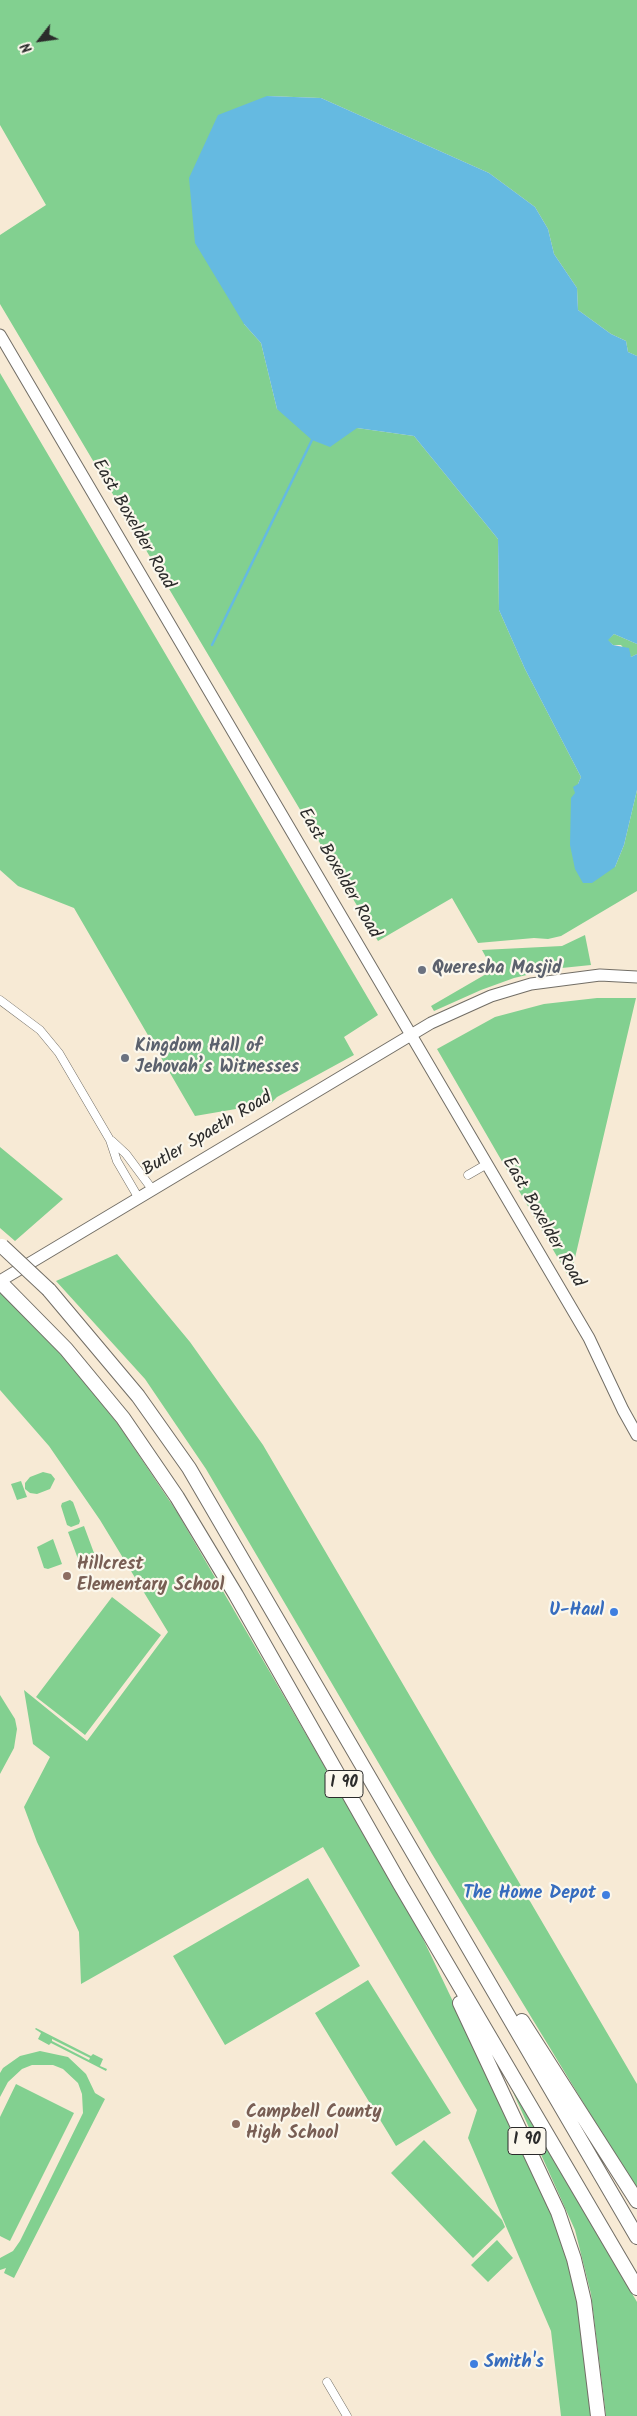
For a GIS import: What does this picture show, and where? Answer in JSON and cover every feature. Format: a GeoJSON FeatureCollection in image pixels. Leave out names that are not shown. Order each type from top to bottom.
{"type":"FeatureCollection","features":[{"type":"Feature","properties":{"kind":"highway","name":"I 90"},"geometry":{"type":"LineString","coordinates":[[1,1245],[49,1290],[138,1396],[189,1468],[637,2237]]}},
{"type":"Feature","properties":{"kind":"highway","name":"I 90"},"geometry":{"type":"LineString","coordinates":[[0,1282],[66,1349],[123,1418],[177,1497],[236,1595],[400,1884],[637,2288]]}},
{"type":"Feature","properties":{"kind":"highway","name":"I 90"},"geometry":{"type":"LineString","coordinates":[[386,1805],[637,2201]]}},
{"type":"Feature","properties":{"kind":"highway","name":"I 90"},"geometry":{"type":"LineString","coordinates":[[400,1884],[503,2091],[558,2212],[574,2259],[584,2301],[598,2416]]}},
{"type":"Feature","properties":{"kind":"main road","name":"East Boxelder Road"},"geometry":{"type":"LineString","coordinates":[[0,335],[589,1338],[637,1435]]}},
{"type":"Feature","properties":{"kind":"main road","name":"Butler Spaeth Road"},"geometry":{"type":"LineString","coordinates":[[0,1282],[138,1197],[412,1034],[491,996],[531,984],[600,975],[637,977]]}},
{"type":"Feature","properties":{"kind":"street"},"geometry":{"type":"LineString","coordinates":[[0,1000],[40,1030],[59,1053],[110,1140],[117,1160],[138,1197]]}},
{"type":"Feature","properties":{"kind":"street"},"geometry":{"type":"LineString","coordinates":[[110,1140],[126,1154],[152,1189]]}},
{"type":"Feature","properties":{"kind":"street"},"geometry":{"type":"LineString","coordinates":[[468,1175],[487,1164]]}},
{"type":"Feature","properties":{"kind":"street"},"geometry":{"type":"LineString","coordinates":[[327,2382],[347,2416]]}},
{"type":"Feature","properties":{"kind":"green space"},"geometry":{"type":"Polygon","coordinates":[[[0,0],[637,0],[637,356],[628,352],[626,341],[611,334],[578,310],[577,288],[554,254],[548,229],[535,207],[489,173],[321,98],[267,96],[244,324],[261,343],[277,409],[357,428],[414,436],[498,539],[499,610],[525,669],[581,777],[578,784],[615,867],[624,845],[637,790],[637,891],[561,936],[548,939],[534,938],[478,943],[452,898],[378,941],[0,304],[0,235],[46,205],[0,125],[0,0]]]}},
{"type":"Feature","properties":{"kind":"green space"},"geometry":{"type":"Polygon","coordinates":[[[0,373],[378,1015],[344,1037],[354,1055],[277,1097],[271,1103],[195,1116],[74,908],[18,886],[0,870],[0,373]]]}},
{"type":"Feature","properties":{"kind":"green space"},"geometry":{"type":"Polygon","coordinates":[[[614,634],[637,644],[637,654],[631,657],[621,645],[613,645],[607,640],[614,634]]]}},
{"type":"Feature","properties":{"kind":"green space"},"geometry":{"type":"Polygon","coordinates":[[[585,935],[591,965],[552,969],[514,978],[434,1011],[431,1006],[493,970],[482,950],[562,946],[585,935]]]}},
{"type":"Feature","properties":{"kind":"green space"},"geometry":{"type":"Polygon","coordinates":[[[597,998],[636,998],[570,1279],[437,1049],[495,1017],[544,1004],[597,998]]]}},
{"type":"Feature","properties":{"kind":"green space"},"geometry":{"type":"Polygon","coordinates":[[[0,1147],[63,1199],[15,1241],[0,1228],[0,1147]]]}},
{"type":"Feature","properties":{"kind":"green space"},"geometry":{"type":"Polygon","coordinates":[[[117,1254],[190,1342],[263,1445],[637,2084],[637,2191],[432,1854],[206,1469],[145,1379],[56,1281],[117,1254]]]}},
{"type":"Feature","properties":{"kind":"green space"},"geometry":{"type":"Polygon","coordinates":[[[0,1292],[61,1353],[118,1424],[177,1512],[415,1922],[545,2194],[569,2264],[582,2326],[591,2416],[561,2416],[551,2331],[468,2138],[477,2110],[323,1847],[81,1984],[79,1932],[37,1842],[24,1807],[50,1757],[33,1744],[24,1690],[87,1741],[168,1632],[100,1520],[49,1446],[0,1390],[0,1292]]]}},
{"type":"Feature","properties":{"kind":"green space"},"geometry":{"type":"Polygon","coordinates":[[[43,1472],[51,1474],[55,1479],[50,1489],[37,1494],[30,1493],[25,1489],[25,1483],[30,1477],[43,1472]]]}},
{"type":"Feature","properties":{"kind":"green space"},"geometry":{"type":"Polygon","coordinates":[[[21,1481],[27,1497],[17,1500],[11,1484],[21,1481]]]}},
{"type":"Feature","properties":{"kind":"green space"},"geometry":{"type":"Polygon","coordinates":[[[70,1500],[73,1502],[80,1521],[79,1524],[71,1527],[67,1525],[61,1506],[62,1503],[70,1500]]]}},
{"type":"Feature","properties":{"kind":"green space"},"geometry":{"type":"Polygon","coordinates":[[[84,1526],[94,1553],[78,1559],[68,1532],[84,1526]]]}},
{"type":"Feature","properties":{"kind":"green space"},"geometry":{"type":"Polygon","coordinates":[[[53,1539],[62,1564],[48,1569],[44,1568],[37,1547],[53,1539]]]}},
{"type":"Feature","properties":{"kind":"green space"},"geometry":{"type":"Polygon","coordinates":[[[112,1597],[161,1635],[85,1735],[36,1697],[112,1597]]]}},
{"type":"Feature","properties":{"kind":"green space"},"geometry":{"type":"Polygon","coordinates":[[[0,1695],[15,1719],[17,1729],[14,1748],[0,1774],[0,1695]]]}},
{"type":"Feature","properties":{"kind":"green space"},"geometry":{"type":"Polygon","coordinates":[[[308,1878],[360,1966],[225,2045],[173,1956],[308,1878]]]}},
{"type":"Feature","properties":{"kind":"green space"},"geometry":{"type":"Polygon","coordinates":[[[368,1980],[451,2113],[396,2146],[315,2013],[368,1980]]]}},
{"type":"Feature","properties":{"kind":"green space"},"geometry":{"type":"Polygon","coordinates":[[[35,2029],[91,2056],[93,2054],[103,2059],[100,2066],[107,2069],[106,2071],[51,2043],[49,2045],[38,2039],[41,2033],[35,2029]],[[52,2039],[52,2041],[89,2060],[90,2058],[52,2039]]]}},
{"type":"Feature","properties":{"kind":"green space"},"geometry":{"type":"Polygon","coordinates":[[[40,2051],[68,2057],[86,2074],[95,2093],[105,2099],[14,2278],[4,2273],[6,2268],[0,2270],[0,2258],[13,2251],[20,2241],[83,2113],[82,2094],[78,2083],[63,2069],[53,2065],[32,2065],[22,2069],[8,2082],[0,2097],[0,2073],[3,2068],[20,2056],[40,2051]]]}},
{"type":"Feature","properties":{"kind":"green space"},"geometry":{"type":"Polygon","coordinates":[[[508,2081],[637,2302],[637,2416],[606,2416],[591,2294],[575,2230],[508,2081]]]}},
{"type":"Feature","properties":{"kind":"green space"},"geometry":{"type":"Polygon","coordinates":[[[16,2084],[74,2113],[10,2241],[0,2236],[0,2117],[16,2084]]]}},
{"type":"Feature","properties":{"kind":"green space"},"geometry":{"type":"Polygon","coordinates":[[[424,2140],[502,2220],[505,2227],[473,2258],[391,2173],[424,2140]]]}},
{"type":"Feature","properties":{"kind":"green space"},"geometry":{"type":"Polygon","coordinates":[[[497,2240],[513,2258],[488,2282],[471,2265],[497,2240]]]}},
{"type":"Feature","properties":{"kind":"water"},"geometry":{"type":"Polygon","coordinates":[[[267,96],[321,98],[489,173],[535,207],[548,229],[554,254],[577,288],[578,310],[611,334],[626,341],[628,352],[637,356],[637,644],[614,634],[608,640],[613,645],[629,648],[631,657],[637,654],[637,790],[624,845],[615,867],[592,883],[583,883],[575,869],[570,845],[571,798],[575,793],[573,787],[578,784],[581,777],[525,669],[499,610],[498,539],[414,436],[357,428],[330,447],[312,440],[277,409],[261,343],[244,324],[195,243],[189,178],[218,115],[267,96]]]}},
{"type":"Feature","properties":{"kind":"waterway"},"geometry":{"type":"LineString","coordinates":[[212,645],[312,440]]}},
{"type":"Feature","properties":{"kind":"place","name":"Queresha Masjid"},"geometry":{"type":"Point","coordinates":[422,970]}},
{"type":"Feature","properties":{"kind":"place","name":"Kingdom Hall of Jehovah’s Witnesses"},"geometry":{"type":"Point","coordinates":[125,1058]}},
{"type":"Feature","properties":{"kind":"place","name":"Hillcrest Elementary School"},"geometry":{"type":"Point","coordinates":[67,1576]}},
{"type":"Feature","properties":{"kind":"place","name":"U-Haul"},"geometry":{"type":"Point","coordinates":[614,1612]}},
{"type":"Feature","properties":{"kind":"place","name":"The Home Depot"},"geometry":{"type":"Point","coordinates":[606,1895]}},
{"type":"Feature","properties":{"kind":"place","name":"Campbell County High School"},"geometry":{"type":"Point","coordinates":[236,2124]}},
{"type":"Feature","properties":{"kind":"place","name":"Smith's"},"geometry":{"type":"Point","coordinates":[474,2364]}}]}
